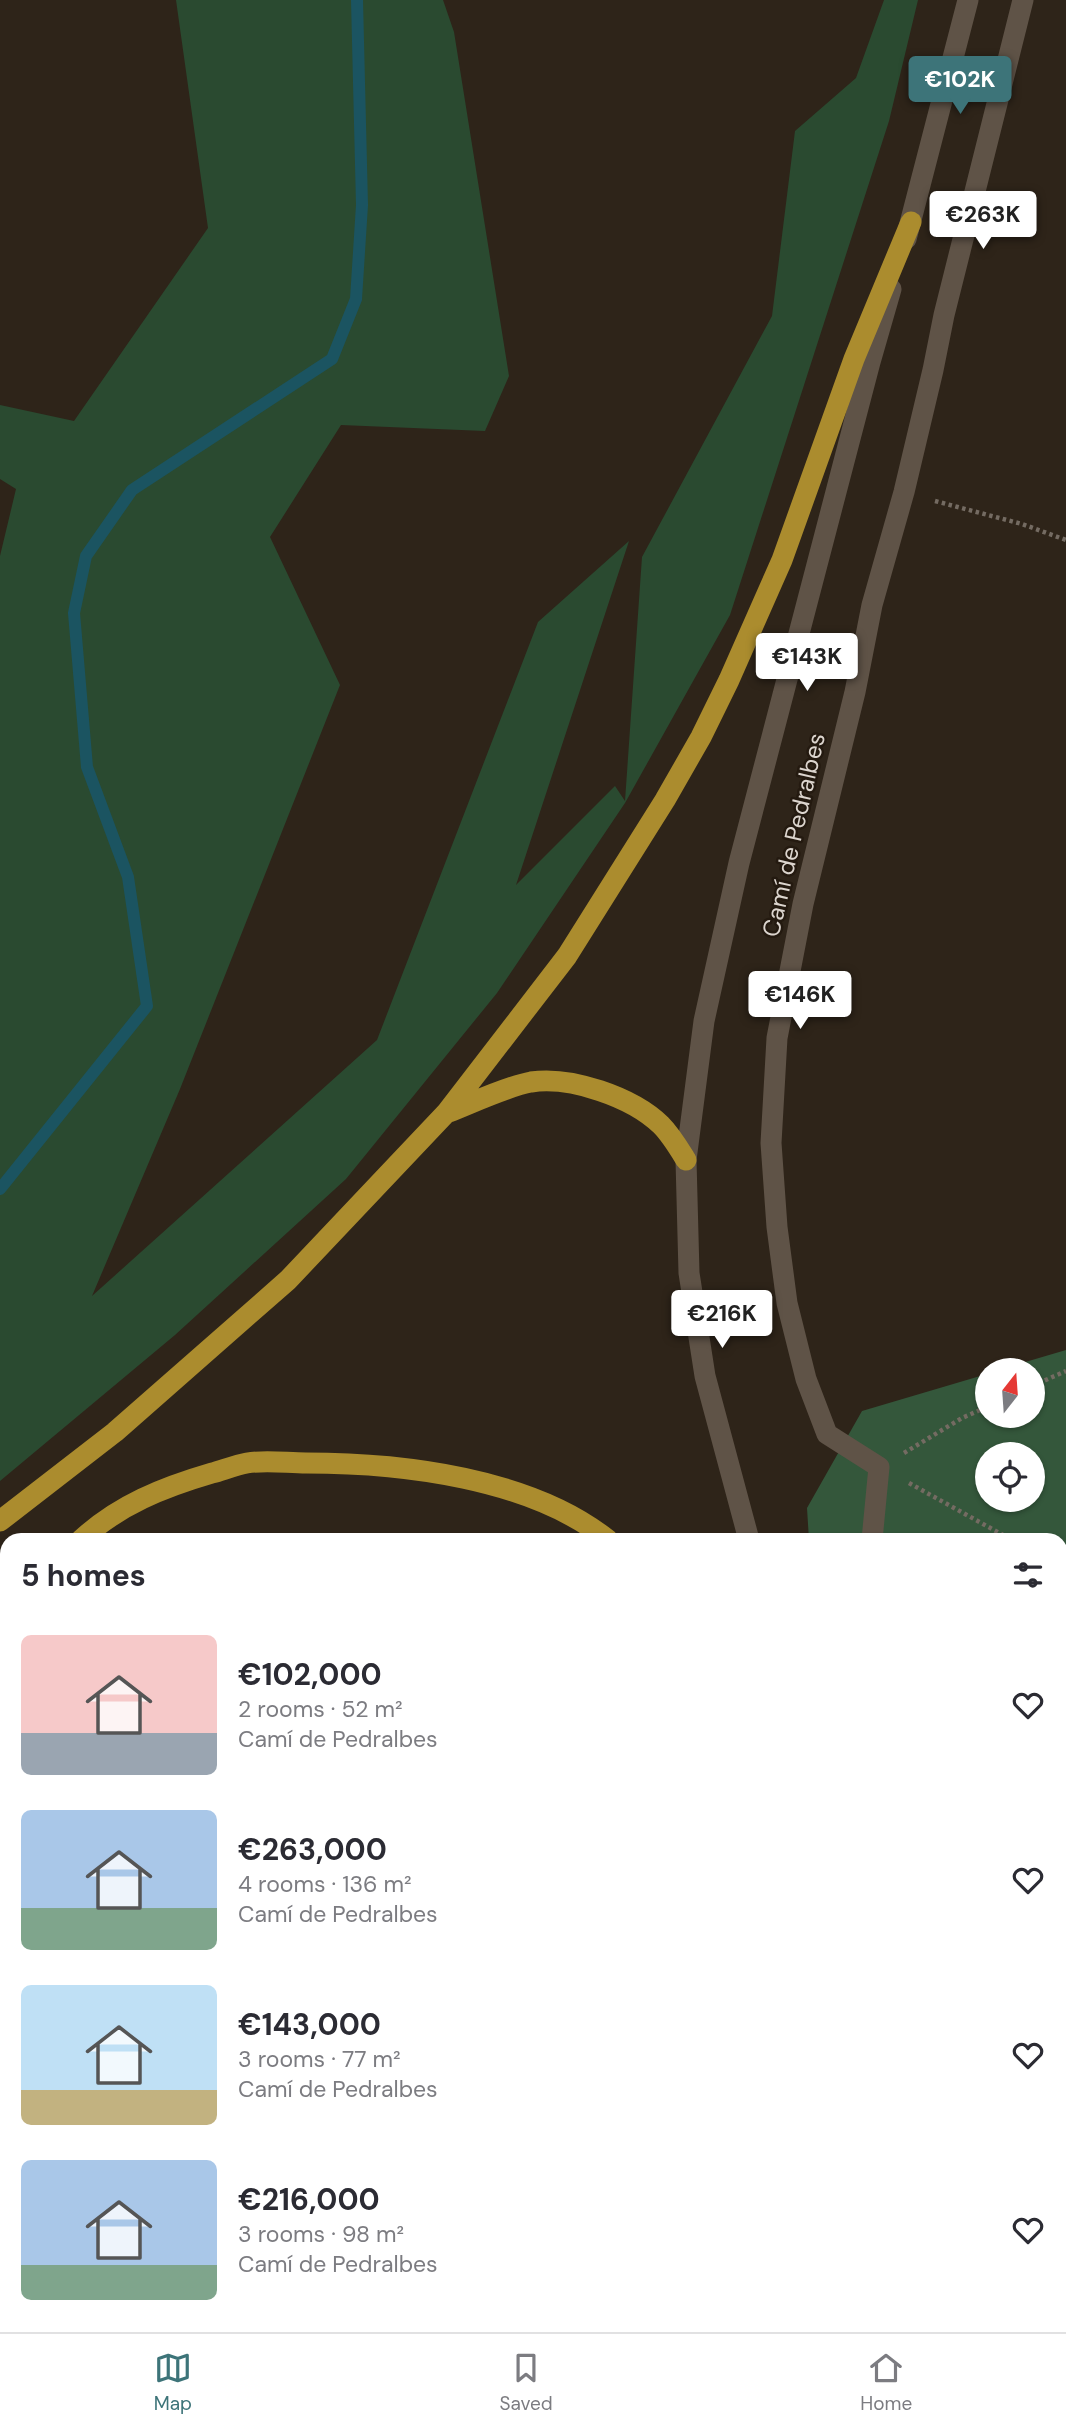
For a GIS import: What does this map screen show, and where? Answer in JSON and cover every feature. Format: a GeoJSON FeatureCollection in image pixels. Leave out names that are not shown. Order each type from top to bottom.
{"type":"FeatureCollection","features":[{"type":"Feature","properties":{"kind":"highway"},"geometry":{"type":"LineString","coordinates":[[0,1521],[115,1432],[288,1280],[447,1112],[567,956],[665,800],[701,737],[729,680],[782,560],[854,359],[911,222]]}},
{"type":"Feature","properties":{"kind":"highway"},"geometry":{"type":"LineString","coordinates":[[447,1112],[531,1082],[568,1083],[632,1104],[660,1124],[674,1139],[686,1160]]}},
{"type":"Feature","properties":{"kind":"highway"},"geometry":{"type":"LineString","coordinates":[[88,1533],[100,1522],[169,1486],[248,1463],[348,1463],[413,1468],[545,1501],[597,1533]]}},
{"type":"Feature","properties":{"kind":"street"},"geometry":{"type":"LineString","coordinates":[[747,1533],[705,1376],[689,1273],[686,1160],[704,1021],[739,863],[968,0]]}},
{"type":"Feature","properties":{"kind":"street","name":"Camí de Pedralbes"},"geometry":{"type":"LineString","coordinates":[[879,1467],[827,1434],[806,1379],[787,1303],[777,1227],[771,1143],[777,1038],[803,904],[849,716],[872,605],[904,492],[943,315],[1023,0]]}},
{"type":"Feature","properties":{"kind":"street"},"geometry":{"type":"LineString","coordinates":[[873,1533],[879,1467]]}},
{"type":"Feature","properties":{"kind":"path"},"geometry":{"type":"LineString","coordinates":[[904,492],[1022,524],[1066,540]]}},
{"type":"Feature","properties":{"kind":"path"},"geometry":{"type":"LineString","coordinates":[[1045,1380],[1066,1371]]}},
{"type":"Feature","properties":{"kind":"path"},"geometry":{"type":"LineString","coordinates":[[879,1467],[975,1412]]}},
{"type":"Feature","properties":{"kind":"path"},"geometry":{"type":"LineString","coordinates":[[879,1467],[999,1533]]}},
{"type":"Feature","properties":{"kind":"green space"},"geometry":{"type":"Polygon","coordinates":[[[176,0],[443,0],[454,32],[509,376],[485,431],[341,425],[270,537],[340,685],[180,1089],[92,1296],[377,1040],[538,622],[629,541],[516,885],[615,786],[625,801],[642,557],[772,316],[795,131],[856,78],[884,0],[918,0],[889,121],[730,615],[625,803],[497,993],[346,1179],[175,1335],[0,1481],[0,556],[16,489],[0,479],[0,405],[74,421],[208,228],[176,0]]]}},
{"type":"Feature","properties":{"kind":"green space"},"geometry":{"type":"Polygon","coordinates":[[[1066,1350],[1066,1533],[809,1533],[807,1508],[862,1411],[975,1378],[975,1428],[1045,1428],[1045,1358],[1039,1358],[1066,1350]]]}},
{"type":"Feature","properties":{"kind":"waterway"},"geometry":{"type":"LineString","coordinates":[[0,1189],[147,1006],[128,877],[87,767],[74,613],[86,556],[132,490],[332,359],[356,299],[362,205],[357,0]]}}]}
